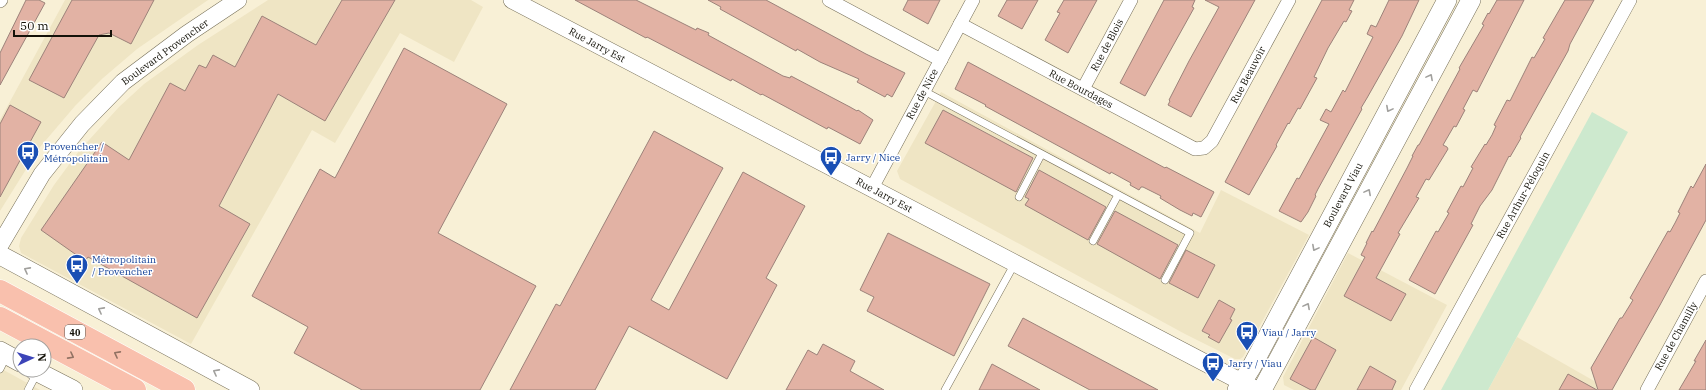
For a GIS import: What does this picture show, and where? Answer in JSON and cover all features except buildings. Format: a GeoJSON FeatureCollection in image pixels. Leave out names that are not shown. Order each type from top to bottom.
{"type":"FeatureCollection","features":[{"type":"Feature","properties":{"kind":"highway","name":"40"},"geometry":{"type":"LineString","coordinates":[[0,291],[184,390]]}},
{"type":"Feature","properties":{"kind":"highway","name":"40"},"geometry":{"type":"LineString","coordinates":[[0,318],[135,390]]}},
{"type":"Feature","properties":{"kind":"main road","name":"Boulevard Viau"},"geometry":{"type":"LineString","coordinates":[[1245,387],[1447,0]]}},
{"type":"Feature","properties":{"kind":"main road","name":"Boulevard Viau"},"geometry":{"type":"LineString","coordinates":[[1262,390],[1471,0]]}},
{"type":"Feature","properties":{"kind":"main road"},"geometry":{"type":"LineString","coordinates":[[0,255],[250,390]]}},
{"type":"Feature","properties":{"kind":"main road"},"geometry":{"type":"LineString","coordinates":[[50,378],[73,390]]}},
{"type":"Feature","properties":{"kind":"street","name":"Boulevard Provencher"},"geometry":{"type":"LineString","coordinates":[[0,245],[42,174],[82,124],[118,88],[155,57],[238,0]]}},
{"type":"Feature","properties":{"kind":"street","name":"Rue Jarry Est"},"geometry":{"type":"LineString","coordinates":[[512,0],[1015,263],[1245,387]]}},
{"type":"Feature","properties":{"kind":"street"},"geometry":{"type":"LineString","coordinates":[[829,0],[941,60]]}},
{"type":"Feature","properties":{"kind":"street","name":"Rue de Nice"},"geometry":{"type":"LineString","coordinates":[[872,188],[973,0]]}},
{"type":"Feature","properties":{"kind":"street","name":"Rue de Blois"},"geometry":{"type":"LineString","coordinates":[[1083,89],[1131,0]]}},
{"type":"Feature","properties":{"kind":"street","name":"Rue Beauvoir"},"geometry":{"type":"LineString","coordinates":[[1204,148],[1216,135],[1289,0]]}},
{"type":"Feature","properties":{"kind":"street","name":"Rue Arthur-Péloquin"},"geometry":{"type":"LineString","coordinates":[[1416,390],[1630,0]]}},
{"type":"Feature","properties":{"kind":"street","name":"Rue Bourdages"},"geometry":{"type":"LineString","coordinates":[[960,24],[1184,144],[1195,149],[1204,148]]}},
{"type":"Feature","properties":{"kind":"street","name":"Rue de Chamilly"},"geometry":{"type":"LineString","coordinates":[[1647,390],[1706,281]]}},
{"type":"Feature","properties":{"kind":"lane"},"geometry":{"type":"LineString","coordinates":[[924,91],[1190,233],[1165,280]]}},
{"type":"Feature","properties":{"kind":"lane"},"geometry":{"type":"LineString","coordinates":[[1019,197],[1042,155]]}},
{"type":"Feature","properties":{"kind":"lane"},"geometry":{"type":"LineString","coordinates":[[1093,241],[1118,195]]}},
{"type":"Feature","properties":{"kind":"lane"},"geometry":{"type":"LineString","coordinates":[[945,390],[1015,263]]}},
{"type":"Feature","properties":{"kind":"lane"},"geometry":{"type":"LineString","coordinates":[[28,390],[33,378]]}},
{"type":"Feature","properties":{"kind":"shaded area"},"geometry":{"type":"Polygon","coordinates":[[[65,0],[208,0],[137,49],[103,78],[75,106],[40,147],[0,211],[0,120],[65,0]]]}},
{"type":"Feature","properties":{"kind":"shaded area"},"geometry":{"type":"Polygon","coordinates":[[[268,0],[471,0],[483,7],[454,62],[400,33],[335,143],[312,130],[191,344],[21,253],[19,246],[21,238],[54,185],[79,151],[119,107],[144,84],[198,45],[268,0]]]}},
{"type":"Feature","properties":{"kind":"shaded area"},"geometry":{"type":"Polygon","coordinates":[[[941,92],[1200,233],[1221,190],[1309,235],[1243,357],[1240,359],[1235,359],[1185,334],[900,179],[897,171],[941,92]]]}},
{"type":"Feature","properties":{"kind":"shaded area"},"geometry":{"type":"Polygon","coordinates":[[[1348,253],[1447,305],[1401,390],[1294,390],[1284,385],[1283,377],[1348,253]]]}},
{"type":"Feature","properties":{"kind":"shaded area"},"geometry":{"type":"Polygon","coordinates":[[[1517,337],[1610,390],[1488,390],[1517,337]]]}},
{"type":"Feature","properties":{"kind":"shaded area"},"geometry":{"type":"Polygon","coordinates":[[[0,368],[12,375],[12,378],[18,378],[40,390],[0,390],[0,368]]]}},
{"type":"Feature","properties":{"kind":"green space"},"geometry":{"type":"Polygon","coordinates":[[[1592,112],[1628,132],[1506,357],[1488,390],[1441,390],[1592,112]]]}},
{"type":"Feature","properties":{"kind":"place","name":"Provencher / Métropolitain"},"geometry":{"type":"Point","coordinates":[28,172]}},
{"type":"Feature","properties":{"kind":"place","name":"Jarry / Nice"},"geometry":{"type":"Point","coordinates":[831,176]}},
{"type":"Feature","properties":{"kind":"place","name":"Métropolitain / Provencher"},"geometry":{"type":"Point","coordinates":[77,284]}},
{"type":"Feature","properties":{"kind":"place","name":"Viau / Jarry"},"geometry":{"type":"Point","coordinates":[1247,352]}},
{"type":"Feature","properties":{"kind":"place","name":"Jarry / Viau"},"geometry":{"type":"Point","coordinates":[1213,382]}}]}
